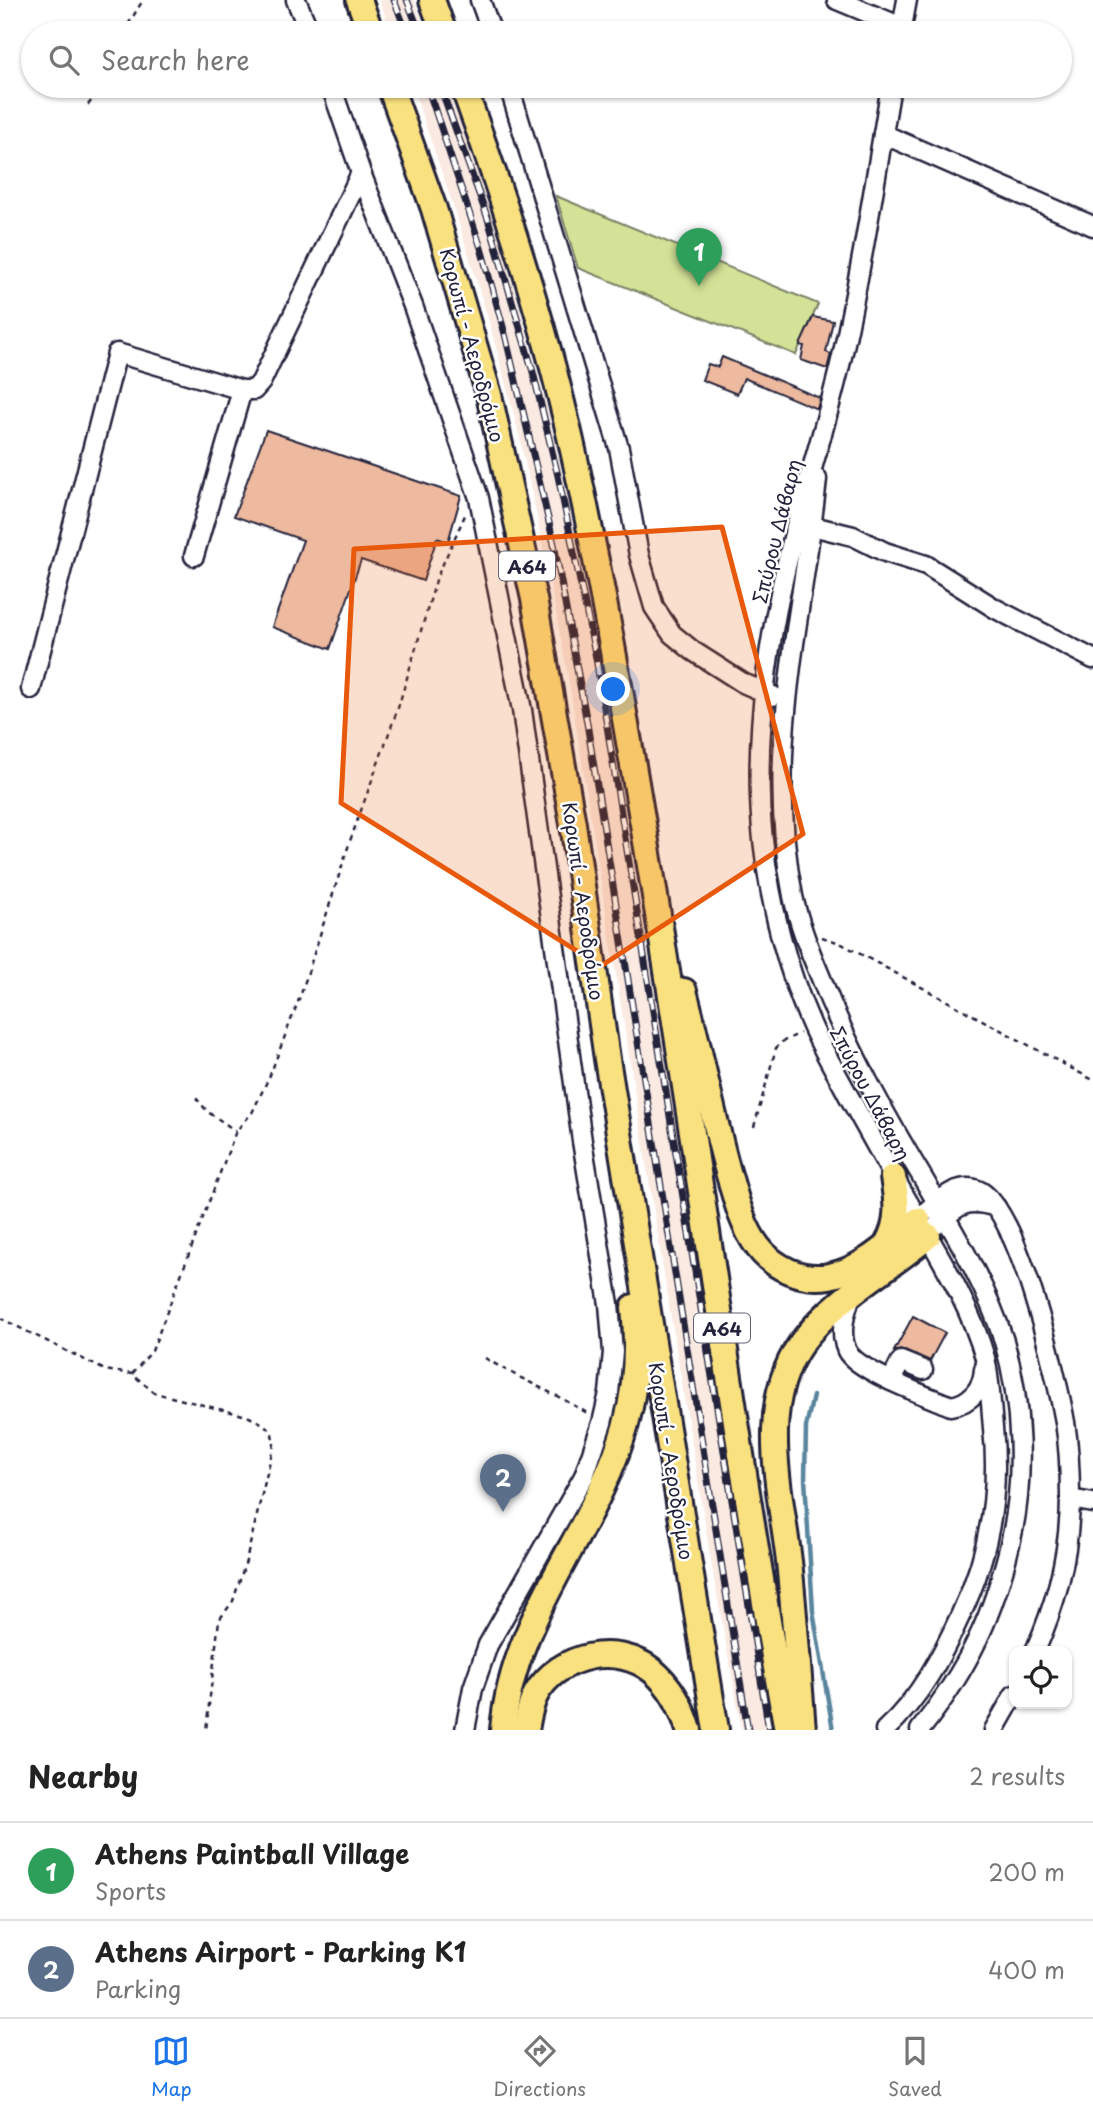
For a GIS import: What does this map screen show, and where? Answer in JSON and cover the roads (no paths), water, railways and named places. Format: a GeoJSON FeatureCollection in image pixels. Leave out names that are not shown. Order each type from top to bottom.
{"type":"FeatureCollection","features":[{"type":"Feature","properties":{"kind":"highway"},"geometry":{"type":"LineString","coordinates":[[359,0],[367,21]]}},
{"type":"Feature","properties":{"kind":"highway"},"geometry":{"type":"LineString","coordinates":[[432,0],[440,21]]}},
{"type":"Feature","properties":{"kind":"highway","name":"Κορωπί - Αεροδρόμιο"},"geometry":{"type":"LineString","coordinates":[[394,98],[462,298],[489,395],[534,598],[555,713],[607,1059],[716,1730]]}},
{"type":"Feature","properties":{"kind":"highway","name":"Α64"},"geometry":{"type":"LineString","coordinates":[[467,98],[526,278],[555,377],[602,591],[660,925],[758,1566],[787,1730]]}},
{"type":"Feature","properties":{"kind":"highway"},"geometry":{"type":"LineString","coordinates":[[660,925],[681,976],[713,1115],[739,1210],[759,1248],[774,1263],[791,1273],[827,1277],[866,1261],[886,1245],[923,1228]]}},
{"type":"Feature","properties":{"kind":"highway"},"geometry":{"type":"LineString","coordinates":[[503,1730],[505,1706],[520,1650],[615,1456],[626,1423],[633,1388],[634,1310],[607,1059]]}},
{"type":"Feature","properties":{"kind":"highway"},"geometry":{"type":"LineString","coordinates":[[886,1245],[894,1232],[897,1219],[893,1177]]}},
{"type":"Feature","properties":{"kind":"highway"},"geometry":{"type":"LineString","coordinates":[[803,1730],[790,1568],[776,1471],[775,1431],[779,1403],[785,1378],[801,1344],[816,1325],[923,1228]]}},
{"type":"Feature","properties":{"kind":"highway"},"geometry":{"type":"LineString","coordinates":[[526,1730],[529,1710],[536,1693],[548,1679],[564,1665],[582,1657],[601,1654],[637,1662],[651,1670],[674,1694],[689,1730]]}},
{"type":"Feature","properties":{"kind":"street"},"geometry":{"type":"LineString","coordinates":[[296,0],[305,21]]}},
{"type":"Feature","properties":{"kind":"street"},"geometry":{"type":"LineString","coordinates":[[480,0],[488,21]]}},
{"type":"Feature","properties":{"kind":"street"},"geometry":{"type":"LineString","coordinates":[[837,0],[882,21]]}},
{"type":"Feature","properties":{"kind":"street"},"geometry":{"type":"LineString","coordinates":[[903,21],[907,0]]}},
{"type":"Feature","properties":{"kind":"street"},"geometry":{"type":"LineString","coordinates":[[335,98],[413,306],[479,498],[522,710],[582,1141],[609,1304],[613,1352],[609,1393],[602,1423],[584,1476],[488,1645],[473,1688],[465,1730]]}},
{"type":"Feature","properties":{"kind":"street"},"geometry":{"type":"LineString","coordinates":[[513,98],[619,448],[639,555],[654,607],[672,634],[693,651],[764,694],[785,700]]}},
{"type":"Feature","properties":{"kind":"street","name":"Σπύρου Δάβαρη"},"geometry":{"type":"LineString","coordinates":[[885,1730],[901,1715],[930,1675],[977,1581],[991,1526],[996,1484],[985,1359],[949,1272],[893,1177],[812,1026],[788,962],[776,915],[763,838],[760,748],[771,641],[804,523],[844,350],[889,98]]}},
{"type":"Feature","properties":{"kind":"street"},"geometry":{"type":"LineString","coordinates":[[883,134],[1093,226]]}},
{"type":"Feature","properties":{"kind":"street"},"geometry":{"type":"LineString","coordinates":[[30,689],[117,353],[242,390],[254,390],[261,382],[361,173]]}},
{"type":"Feature","properties":{"kind":"street"},"geometry":{"type":"LineString","coordinates":[[194,556],[242,390]]}},
{"type":"Feature","properties":{"kind":"street"},"geometry":{"type":"LineString","coordinates":[[804,523],[853,536],[885,552],[926,565],[996,609],[1093,659]]}},
{"type":"Feature","properties":{"kind":"street","name":"Σπύρου Δάβαρη"},"geometry":{"type":"LineString","coordinates":[[804,523],[785,700],[782,804],[793,897],[805,939],[832,1009],[877,1101],[941,1210],[991,1306],[1004,1342],[1018,1426],[1018,1510],[1002,1581],[978,1643],[945,1698],[920,1730]]}},
{"type":"Feature","properties":{"kind":"street"},"geometry":{"type":"LineString","coordinates":[[923,1228],[941,1210],[954,1191],[964,1188],[978,1189],[996,1206],[1019,1255],[1051,1354],[1065,1422],[1070,1499],[1061,1582],[1037,1646]]}},
{"type":"Feature","properties":{"kind":"street"},"geometry":{"type":"LineString","coordinates":[[852,1293],[845,1313],[843,1332],[847,1352],[862,1366],[891,1381],[951,1406],[962,1405],[983,1382],[985,1359]]}},
{"type":"Feature","properties":{"kind":"street"},"geometry":{"type":"LineString","coordinates":[[891,1381],[901,1361],[923,1370]]}},
{"type":"Feature","properties":{"kind":"street"},"geometry":{"type":"LineString","coordinates":[[1070,1499],[1093,1503]]}},
{"type":"Feature","properties":{"kind":"street"},"geometry":{"type":"LineString","coordinates":[[993,1730],[1009,1703]]}},
{"type":"Feature","properties":{"kind":"waterway"},"geometry":{"type":"LineString","coordinates":[[813,1396],[806,1427],[805,1479],[813,1611],[833,1730]]}},
{"type":"Feature","properties":{"kind":"railway"},"geometry":{"type":"LineString","coordinates":[[394,0],[402,21]]}},
{"type":"Feature","properties":{"kind":"railway"},"geometry":{"type":"LineString","coordinates":[[407,0],[415,21]]}},
{"type":"Feature","properties":{"kind":"railway"},"geometry":{"type":"LineString","coordinates":[[431,98],[481,248],[505,334],[554,544],[587,723],[748,1730]]}},
{"type":"Feature","properties":{"kind":"railway"},"geometry":{"type":"LineString","coordinates":[[444,98],[488,219],[533,372],[596,658],[769,1730]]}},
{"type":"Feature","properties":{"kind":"place","name":"Athens Paintball Village"},"geometry":{"type":"Point","coordinates":[699,286]}},
{"type":"Feature","properties":{"kind":"place","name":"Athens Airport - Parking K1"},"geometry":{"type":"Point","coordinates":[503,1512]}}]}
